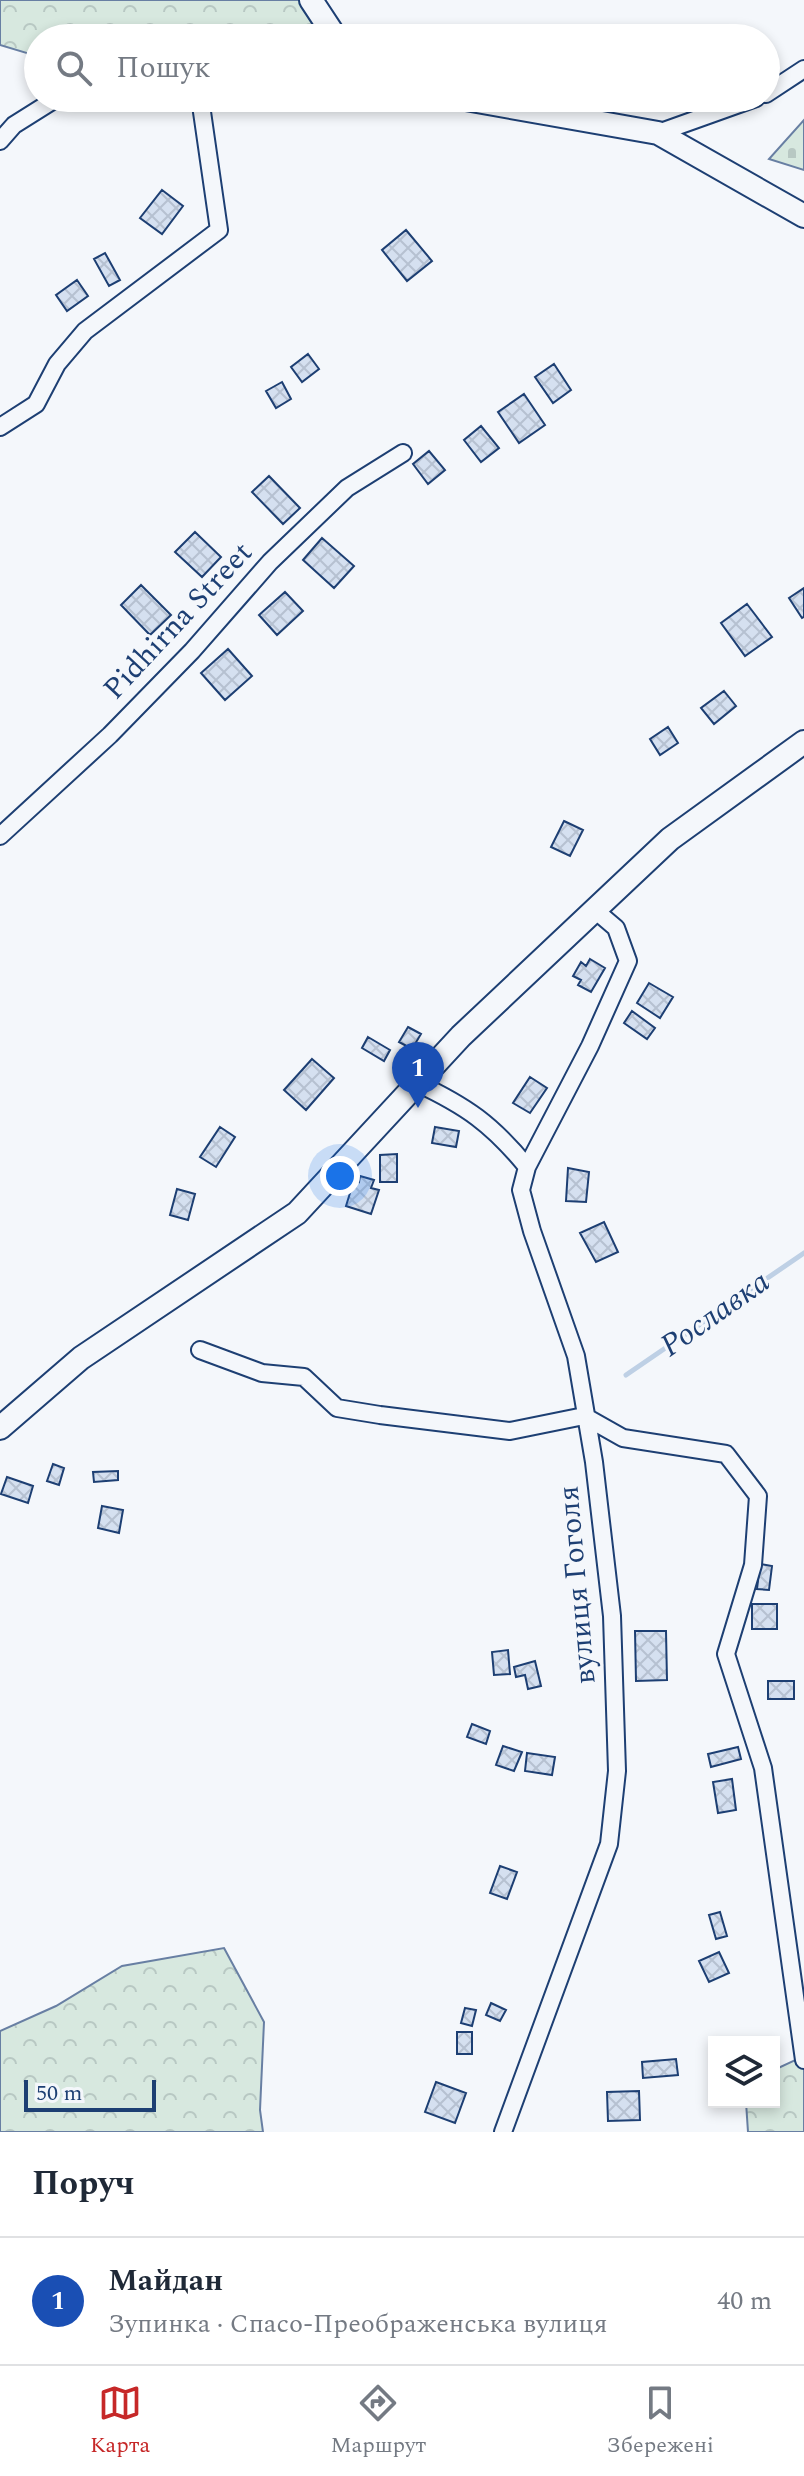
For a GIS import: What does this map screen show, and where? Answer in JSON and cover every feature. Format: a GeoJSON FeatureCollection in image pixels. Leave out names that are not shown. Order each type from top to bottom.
{"type":"FeatureCollection","features":[{"type":"Feature","properties":{"kind":"street"},"geometry":{"type":"LineString","coordinates":[[311,0],[327,24]]}},
{"type":"Feature","properties":{"kind":"street"},"geometry":{"type":"LineString","coordinates":[[780,85],[804,69]]}},
{"type":"Feature","properties":{"kind":"street"},"geometry":{"type":"LineString","coordinates":[[0,141],[14,125],[35,112]]}},
{"type":"Feature","properties":{"kind":"street"},"geometry":{"type":"LineString","coordinates":[[0,427],[36,404],[57,364],[85,331],[219,230],[202,112]]}},
{"type":"Feature","properties":{"kind":"street"},"geometry":{"type":"LineString","coordinates":[[539,112],[658,133],[804,216]]}},
{"type":"Feature","properties":{"kind":"street"},"geometry":{"type":"LineString","coordinates":[[658,133],[717,112]]}},
{"type":"Feature","properties":{"kind":"street","name":"Pidhirna Street"},"geometry":{"type":"LineString","coordinates":[[0,836],[110,735],[192,651],[270,562],[347,488],[403,453]]}},
{"type":"Feature","properties":{"kind":"street"},"geometry":{"type":"LineString","coordinates":[[0,1428],[81,1358],[297,1213],[461,1036],[670,839],[804,742]]}},
{"type":"Feature","properties":{"kind":"street"},"geometry":{"type":"LineString","coordinates":[[417,1083],[465,1106],[507,1142],[527,1167],[590,1046],[628,961],[616,928],[596,911]]}},
{"type":"Feature","properties":{"kind":"street","name":"вулиця Гоголя"},"geometry":{"type":"LineString","coordinates":[[503,2132],[609,1844],[617,1771],[612,1616],[594,1462],[576,1356],[532,1231],[521,1190],[527,1167]]}},
{"type":"Feature","properties":{"kind":"street"},"geometry":{"type":"LineString","coordinates":[[200,1350],[262,1373],[304,1377],[337,1408],[510,1431],[584,1416],[623,1438],[726,1454],[758,1496],[753,1565],[726,1654],[763,1768],[804,2060]]}},
{"type":"Feature","properties":{"kind":"green space"},"geometry":{"type":"Polygon","coordinates":[[[0,0],[319,0],[333,24],[24,24],[24,52],[0,45],[0,0]]]}},
{"type":"Feature","properties":{"kind":"green space"},"geometry":{"type":"Polygon","coordinates":[[[804,120],[804,170],[769,159],[804,120]]]}},
{"type":"Feature","properties":{"kind":"green space"},"geometry":{"type":"Polygon","coordinates":[[[224,1948],[264,2022],[260,2110],[263,2132],[0,2132],[0,2031],[56,2006],[122,1966],[224,1948]]]}},
{"type":"Feature","properties":{"kind":"green space"},"geometry":{"type":"Polygon","coordinates":[[[804,2056],[804,2132],[748,2132],[746,2108],[780,2108],[780,2067],[804,2056]]]}},
{"type":"Feature","properties":{"kind":"building"},"geometry":{"type":"Polygon","coordinates":[[[162,190],[183,206],[162,234],[140,218],[162,190]]]}},
{"type":"Feature","properties":{"kind":"building"},"geometry":{"type":"Polygon","coordinates":[[[406,230],[432,261],[407,281],[382,250],[406,230]]]}},
{"type":"Feature","properties":{"kind":"building"},"geometry":{"type":"Polygon","coordinates":[[[105,253],[120,280],[109,286],[94,259],[105,253]]]}},
{"type":"Feature","properties":{"kind":"building"},"geometry":{"type":"Polygon","coordinates":[[[77,280],[88,296],[67,311],[56,295],[77,280]]]}},
{"type":"Feature","properties":{"kind":"building"},"geometry":{"type":"Polygon","coordinates":[[[308,354],[319,369],[302,382],[291,367],[308,354]]]}},
{"type":"Feature","properties":{"kind":"building"},"geometry":{"type":"Polygon","coordinates":[[[554,364],[571,390],[553,403],[535,377],[554,364]]]}},
{"type":"Feature","properties":{"kind":"building"},"geometry":{"type":"Polygon","coordinates":[[[282,382],[291,399],[276,408],[266,391],[282,382]]]}},
{"type":"Feature","properties":{"kind":"building"},"geometry":{"type":"Polygon","coordinates":[[[524,394],[545,425],[519,443],[498,412],[524,394]]]}},
{"type":"Feature","properties":{"kind":"building"},"geometry":{"type":"Polygon","coordinates":[[[481,426],[499,448],[481,462],[464,440],[481,426]]]}},
{"type":"Feature","properties":{"kind":"building"},"geometry":{"type":"Polygon","coordinates":[[[429,451],[445,470],[428,484],[413,464],[429,451]]]}},
{"type":"Feature","properties":{"kind":"building"},"geometry":{"type":"Polygon","coordinates":[[[269,476],[300,508],[283,524],[252,492],[269,476]]]}},
{"type":"Feature","properties":{"kind":"building"},"geometry":{"type":"Polygon","coordinates":[[[195,532],[221,557],[202,577],[175,552],[195,532]]]}},
{"type":"Feature","properties":{"kind":"building"},"geometry":{"type":"Polygon","coordinates":[[[322,538],[354,566],[334,588],[303,560],[322,538]]]}},
{"type":"Feature","properties":{"kind":"building"},"geometry":{"type":"Polygon","coordinates":[[[141,585],[171,615],[150,635],[121,605],[141,585]]]}},
{"type":"Feature","properties":{"kind":"building"},"geometry":{"type":"Polygon","coordinates":[[[804,588],[804,617],[802,618],[789,598],[804,588]]]}},
{"type":"Feature","properties":{"kind":"building"},"geometry":{"type":"Polygon","coordinates":[[[285,592],[303,611],[277,635],[259,615],[285,592]]]}},
{"type":"Feature","properties":{"kind":"building"},"geometry":{"type":"Polygon","coordinates":[[[747,604],[772,637],[745,656],[721,623],[747,604]]]}},
{"type":"Feature","properties":{"kind":"building"},"geometry":{"type":"Polygon","coordinates":[[[228,649],[252,676],[225,700],[201,673],[228,649]]]}},
{"type":"Feature","properties":{"kind":"building"},"geometry":{"type":"Polygon","coordinates":[[[724,691],[736,706],[714,724],[701,708],[724,691]]]}},
{"type":"Feature","properties":{"kind":"building"},"geometry":{"type":"Polygon","coordinates":[[[668,727],[678,743],[660,755],[650,739],[668,727]]]}},
{"type":"Feature","properties":{"kind":"building"},"geometry":{"type":"Polygon","coordinates":[[[564,821],[583,830],[570,856],[551,847],[564,821]]]}},
{"type":"Feature","properties":{"kind":"building"},"geometry":{"type":"Polygon","coordinates":[[[590,959],[605,968],[591,992],[578,985],[581,980],[573,976],[581,962],[586,966],[590,959]]]}},
{"type":"Feature","properties":{"kind":"building"},"geometry":{"type":"Polygon","coordinates":[[[649,983],[673,997],[660,1018],[637,1003],[649,983]]]}},
{"type":"Feature","properties":{"kind":"building"},"geometry":{"type":"Polygon","coordinates":[[[632,1011],[655,1028],[647,1039],[624,1023],[632,1011]]]}},
{"type":"Feature","properties":{"kind":"building"},"geometry":{"type":"Polygon","coordinates":[[[408,1027],[421,1034],[412,1049],[399,1042],[408,1027]]]}},
{"type":"Feature","properties":{"kind":"building"},"geometry":{"type":"Polygon","coordinates":[[[368,1037],[390,1050],[384,1061],[362,1048],[368,1037]]]}},
{"type":"Feature","properties":{"kind":"building"},"geometry":{"type":"Polygon","coordinates":[[[312,1059],[334,1078],[306,1110],[284,1090],[312,1059]]]}},
{"type":"Feature","properties":{"kind":"building"},"geometry":{"type":"Polygon","coordinates":[[[530,1077],[547,1088],[530,1113],[513,1103],[530,1077]]]}},
{"type":"Feature","properties":{"kind":"building"},"geometry":{"type":"Polygon","coordinates":[[[220,1127],[235,1137],[216,1167],[200,1157],[220,1127]]]}},
{"type":"Feature","properties":{"kind":"building"},"geometry":{"type":"Polygon","coordinates":[[[435,1127],[459,1131],[456,1147],[432,1143],[435,1127]]]}},
{"type":"Feature","properties":{"kind":"building"},"geometry":{"type":"Polygon","coordinates":[[[397,1154],[397,1182],[380,1182],[380,1155],[397,1154]]]}},
{"type":"Feature","properties":{"kind":"building"},"geometry":{"type":"Polygon","coordinates":[[[568,1168],[589,1172],[586,1202],[566,1201],[568,1168]]]}},
{"type":"Feature","properties":{"kind":"building"},"geometry":{"type":"Polygon","coordinates":[[[360,1176],[374,1180],[371,1188],[379,1190],[371,1214],[346,1206],[354,1180],[359,1182],[360,1176]]]}},
{"type":"Feature","properties":{"kind":"building"},"geometry":{"type":"Polygon","coordinates":[[[177,1189],[195,1194],[188,1220],[170,1215],[177,1189]]]}},
{"type":"Feature","properties":{"kind":"building"},"geometry":{"type":"Polygon","coordinates":[[[604,1222],[618,1252],[596,1262],[580,1233],[604,1222]]]}},
{"type":"Feature","properties":{"kind":"building"},"geometry":{"type":"Polygon","coordinates":[[[53,1464],[64,1468],[59,1485],[47,1481],[53,1464]]]}},
{"type":"Feature","properties":{"kind":"building"},"geometry":{"type":"Polygon","coordinates":[[[118,1471],[118,1480],[94,1482],[93,1472],[118,1471]]]}},
{"type":"Feature","properties":{"kind":"building"},"geometry":{"type":"Polygon","coordinates":[[[7,1477],[33,1486],[28,1503],[1,1494],[7,1477]]]}},
{"type":"Feature","properties":{"kind":"building"},"geometry":{"type":"Polygon","coordinates":[[[102,1506],[123,1510],[119,1533],[98,1528],[102,1506]]]}},
{"type":"Feature","properties":{"kind":"building"},"geometry":{"type":"Polygon","coordinates":[[[760,1564],[772,1566],[769,1590],[757,1589],[760,1564]]]}},
{"type":"Feature","properties":{"kind":"building"},"geometry":{"type":"Polygon","coordinates":[[[752,1604],[777,1604],[777,1629],[752,1629],[752,1604]]]}},
{"type":"Feature","properties":{"kind":"building"},"geometry":{"type":"Polygon","coordinates":[[[635,1631],[666,1631],[667,1680],[636,1681],[635,1631]]]}},
{"type":"Feature","properties":{"kind":"building"},"geometry":{"type":"Polygon","coordinates":[[[508,1650],[510,1674],[494,1675],[492,1652],[508,1650]]]}},
{"type":"Feature","properties":{"kind":"building"},"geometry":{"type":"Polygon","coordinates":[[[535,1661],[541,1686],[528,1689],[525,1675],[516,1677],[514,1667],[535,1661]]]}},
{"type":"Feature","properties":{"kind":"building"},"geometry":{"type":"Polygon","coordinates":[[[768,1681],[794,1681],[794,1699],[768,1699],[768,1681]]]}},
{"type":"Feature","properties":{"kind":"building"},"geometry":{"type":"Polygon","coordinates":[[[472,1724],[490,1731],[486,1744],[467,1737],[472,1724]]]}},
{"type":"Feature","properties":{"kind":"building"},"geometry":{"type":"Polygon","coordinates":[[[503,1746],[522,1752],[514,1771],[496,1765],[503,1746]]]}},
{"type":"Feature","properties":{"kind":"building"},"geometry":{"type":"Polygon","coordinates":[[[738,1747],[741,1759],[711,1767],[708,1754],[738,1747]]]}},
{"type":"Feature","properties":{"kind":"building"},"geometry":{"type":"Polygon","coordinates":[[[527,1753],[555,1757],[552,1775],[525,1771],[527,1753]]]}},
{"type":"Feature","properties":{"kind":"building"},"geometry":{"type":"Polygon","coordinates":[[[732,1779],[736,1810],[718,1813],[713,1782],[732,1779]]]}},
{"type":"Feature","properties":{"kind":"building"},"geometry":{"type":"Polygon","coordinates":[[[500,1866],[517,1872],[507,1899],[490,1893],[500,1866]]]}},
{"type":"Feature","properties":{"kind":"building"},"geometry":{"type":"Polygon","coordinates":[[[720,1912],[727,1936],[716,1939],[709,1915],[720,1912]]]}},
{"type":"Feature","properties":{"kind":"building"},"geometry":{"type":"Polygon","coordinates":[[[719,1952],[729,1973],[709,1982],[699,1961],[719,1952]]]}},
{"type":"Feature","properties":{"kind":"building"},"geometry":{"type":"Polygon","coordinates":[[[491,2003],[506,2010],[500,2021],[486,2015],[491,2003]]]}},
{"type":"Feature","properties":{"kind":"building"},"geometry":{"type":"Polygon","coordinates":[[[465,2008],[476,2010],[472,2026],[461,2023],[465,2008]]]}},
{"type":"Feature","properties":{"kind":"building"},"geometry":{"type":"Polygon","coordinates":[[[457,2032],[472,2032],[472,2054],[457,2054],[457,2032]]]}},
{"type":"Feature","properties":{"kind":"building"},"geometry":{"type":"Polygon","coordinates":[[[676,2059],[678,2075],[643,2078],[642,2062],[676,2059]]]}},
{"type":"Feature","properties":{"kind":"building"},"geometry":{"type":"Polygon","coordinates":[[[436,2082],[466,2093],[455,2123],[425,2112],[436,2082]]]}},
{"type":"Feature","properties":{"kind":"building"},"geometry":{"type":"Polygon","coordinates":[[[639,2091],[640,2120],[608,2121],[607,2092],[639,2091]]]}},
{"type":"Feature","properties":{"kind":"waterway","name":"Рославка"},"geometry":{"type":"LineString","coordinates":[[626,1375],[804,1253]]}},
{"type":"Feature","properties":{"kind":"place","name":"Майдан"},"geometry":{"type":"Point","coordinates":[418,1108]}}]}
